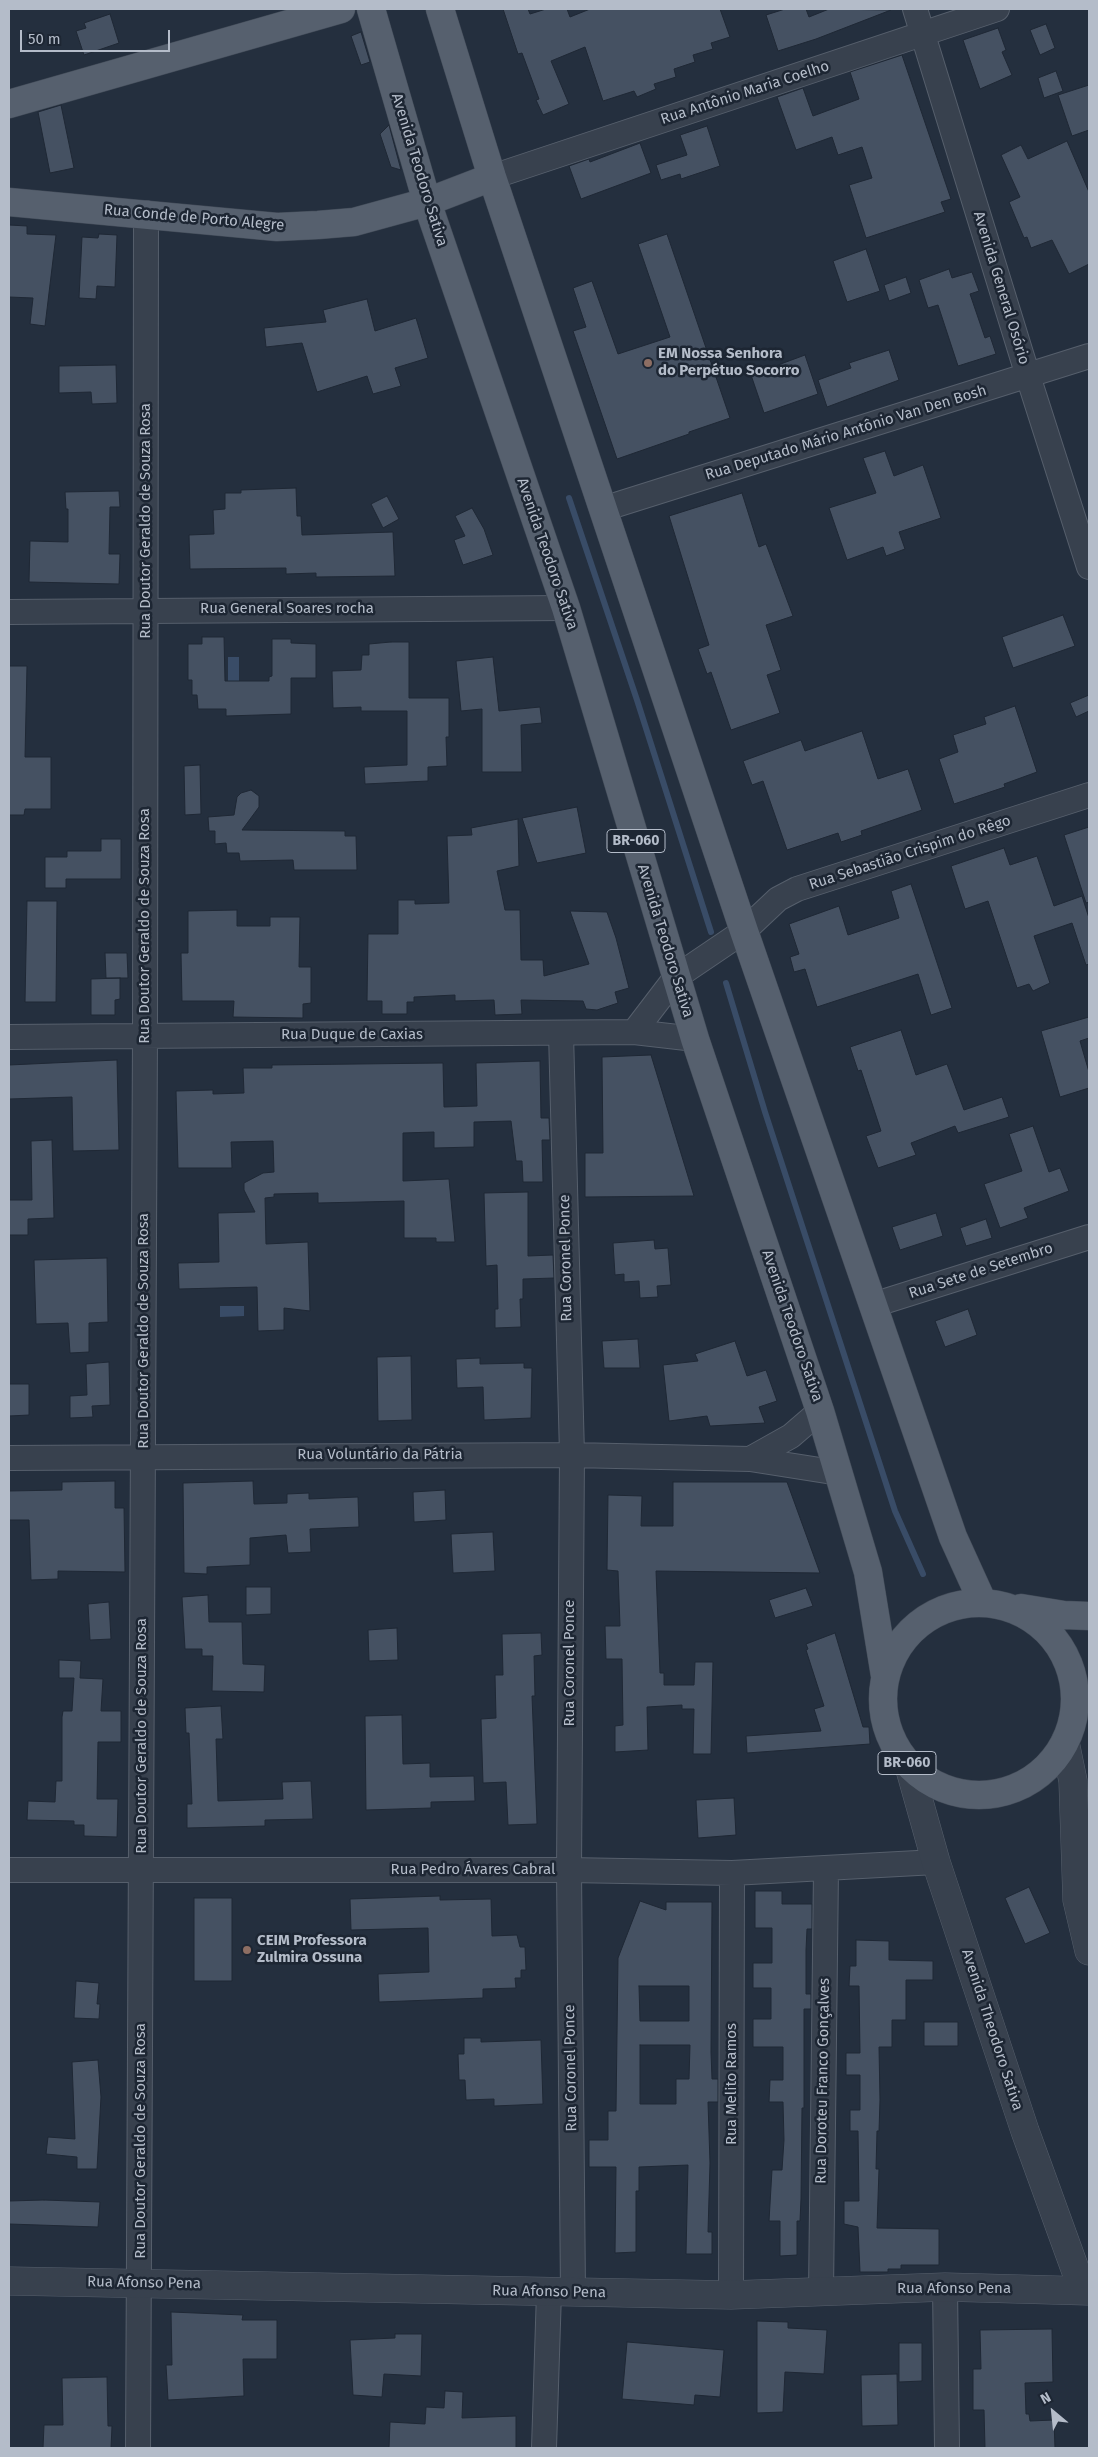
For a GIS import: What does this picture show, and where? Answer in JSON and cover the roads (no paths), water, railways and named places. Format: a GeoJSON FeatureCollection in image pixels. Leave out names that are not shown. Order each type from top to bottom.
{"type":"FeatureCollection","features":[{"type":"Feature","properties":{"kind":"main road"},"geometry":{"type":"LineString","coordinates":[[9,104],[341,9]]}},
{"type":"Feature","properties":{"kind":"main road","name":"Avenida Teodoro Sativa"},"geometry":{"type":"LineString","coordinates":[[371,9],[427,202],[566,608],[695,1039],[820,1411],[868,1572],[885,1676]]}},
{"type":"Feature","properties":{"kind":"main road"},"geometry":{"type":"LineString","coordinates":[[440,9],[492,177],[744,932],[953,1537],[995,1604]]}},
{"type":"Feature","properties":{"kind":"main road","name":"Rua Conde de Porto Alegre"},"geometry":{"type":"LineString","coordinates":[[9,202],[146,213],[277,227],[318,225],[354,222],[427,202],[492,177]]}},
{"type":"Feature","properties":{"kind":"main road","name":"BR-060"},"geometry":{"type":"LineString","coordinates":[[995,1604],[1031,1617],[1051,1634],[1066,1657],[1075,1683],[1074,1733],[1050,1764],[1030,1781],[1006,1791],[988,1794],[954,1792],[929,1782],[909,1766],[895,1746],[886,1724],[882,1700],[885,1676],[894,1652],[910,1631],[931,1615],[956,1606],[995,1604],[1064,1615],[1089,1616]]}},
{"type":"Feature","properties":{"kind":"street","name":"Avenida General Osório"},"geometry":{"type":"LineString","coordinates":[[915,9],[1089,568]]}},
{"type":"Feature","properties":{"kind":"street","name":"Rua Antônio Maria Coelho"},"geometry":{"type":"LineString","coordinates":[[492,177],[997,9]]}},
{"type":"Feature","properties":{"kind":"street","name":"Rua Doutor Geraldo de Souza Rosa"},"geometry":{"type":"LineString","coordinates":[[138,2448],[145,1036],[146,213]]}},
{"type":"Feature","properties":{"kind":"street","name":"Rua Deputado Mário Antônio Van Den Bosh"},"geometry":{"type":"LineString","coordinates":[[602,509],[1089,356]]}},
{"type":"Feature","properties":{"kind":"street","name":"Rua General Soares rocha"},"geometry":{"type":"LineString","coordinates":[[9,612],[146,609],[566,608]]}},
{"type":"Feature","properties":{"kind":"street","name":"Rua Sebastião Crispim do Rêgo"},"geometry":{"type":"LineString","coordinates":[[676,976],[744,932],[778,899],[797,889],[1089,795]]}},
{"type":"Feature","properties":{"kind":"street"},"geometry":{"type":"LineString","coordinates":[[634,1032],[676,976]]}},
{"type":"Feature","properties":{"kind":"street","name":"Rua Duque de Caxias"},"geometry":{"type":"LineString","coordinates":[[9,1037],[634,1032],[695,1039]]}},
{"type":"Feature","properties":{"kind":"street","name":"Rua Coronel Ponce"},"geometry":{"type":"LineString","coordinates":[[544,2448],[561,2292],[569,1870],[572,1454],[561,1033]]}},
{"type":"Feature","properties":{"kind":"street","name":"Rua Sete de Setembro"},"geometry":{"type":"LineString","coordinates":[[873,1305],[1089,1237]]}},
{"type":"Feature","properties":{"kind":"street"},"geometry":{"type":"LineString","coordinates":[[750,1459],[791,1436],[820,1411]]}},
{"type":"Feature","properties":{"kind":"street","name":"Rua Voluntário da Pátria"},"geometry":{"type":"LineString","coordinates":[[9,1458],[572,1454],[750,1459],[839,1474]]}},
{"type":"Feature","properties":{"kind":"street"},"geometry":{"type":"LineString","coordinates":[[1074,1733],[1073,1781],[1077,1900],[1089,1951]]}},
{"type":"Feature","properties":{"kind":"street","name":"Avenida Theodoro Sativa"},"geometry":{"type":"LineString","coordinates":[[909,1766],[936,1862],[1026,2131],[1086,2291]]}},
{"type":"Feature","properties":{"kind":"street","name":"Rua Pedro Ávares Cabral"},"geometry":{"type":"LineString","coordinates":[[9,1870],[569,1870],[732,1873],[826,1870],[936,1862]]}},
{"type":"Feature","properties":{"kind":"street","name":"Rua Doroteu Franco Gonçalves"},"geometry":{"type":"LineString","coordinates":[[821,2292],[826,1870]]}},
{"type":"Feature","properties":{"kind":"street","name":"Rua Melito Ramos"},"geometry":{"type":"LineString","coordinates":[[731,2296],[732,1873]]}},
{"type":"Feature","properties":{"kind":"street","name":"Rua Afonso Pena"},"geometry":{"type":"LineString","coordinates":[[9,2281],[731,2296],[945,2287],[1086,2291]]}},
{"type":"Feature","properties":{"kind":"street"},"geometry":{"type":"LineString","coordinates":[[945,2287],[947,2448]]}},
{"type":"Feature","properties":{"kind":"water"},"geometry":{"type":"Polygon","coordinates":[[[228,657],[239,657],[239,681],[228,681],[228,657]]]}},
{"type":"Feature","properties":{"kind":"water"},"geometry":{"type":"Polygon","coordinates":[[[220,1306],[244,1306],[244,1316],[220,1317],[220,1306]]]}},
{"type":"Feature","properties":{"kind":"waterway"},"geometry":{"type":"LineString","coordinates":[[569,498],[637,700],[711,932]]}},
{"type":"Feature","properties":{"kind":"waterway"},"geometry":{"type":"LineString","coordinates":[[726,983],[765,1112],[895,1511],[923,1574]]}},
{"type":"Feature","properties":{"kind":"place","name":"EM Nossa Senhora do Perpétuo Socorro"},"geometry":{"type":"Point","coordinates":[648,363]}},
{"type":"Feature","properties":{"kind":"place","name":"CEIM Professora Zulmira Ossuna"},"geometry":{"type":"Point","coordinates":[247,1950]}}]}
